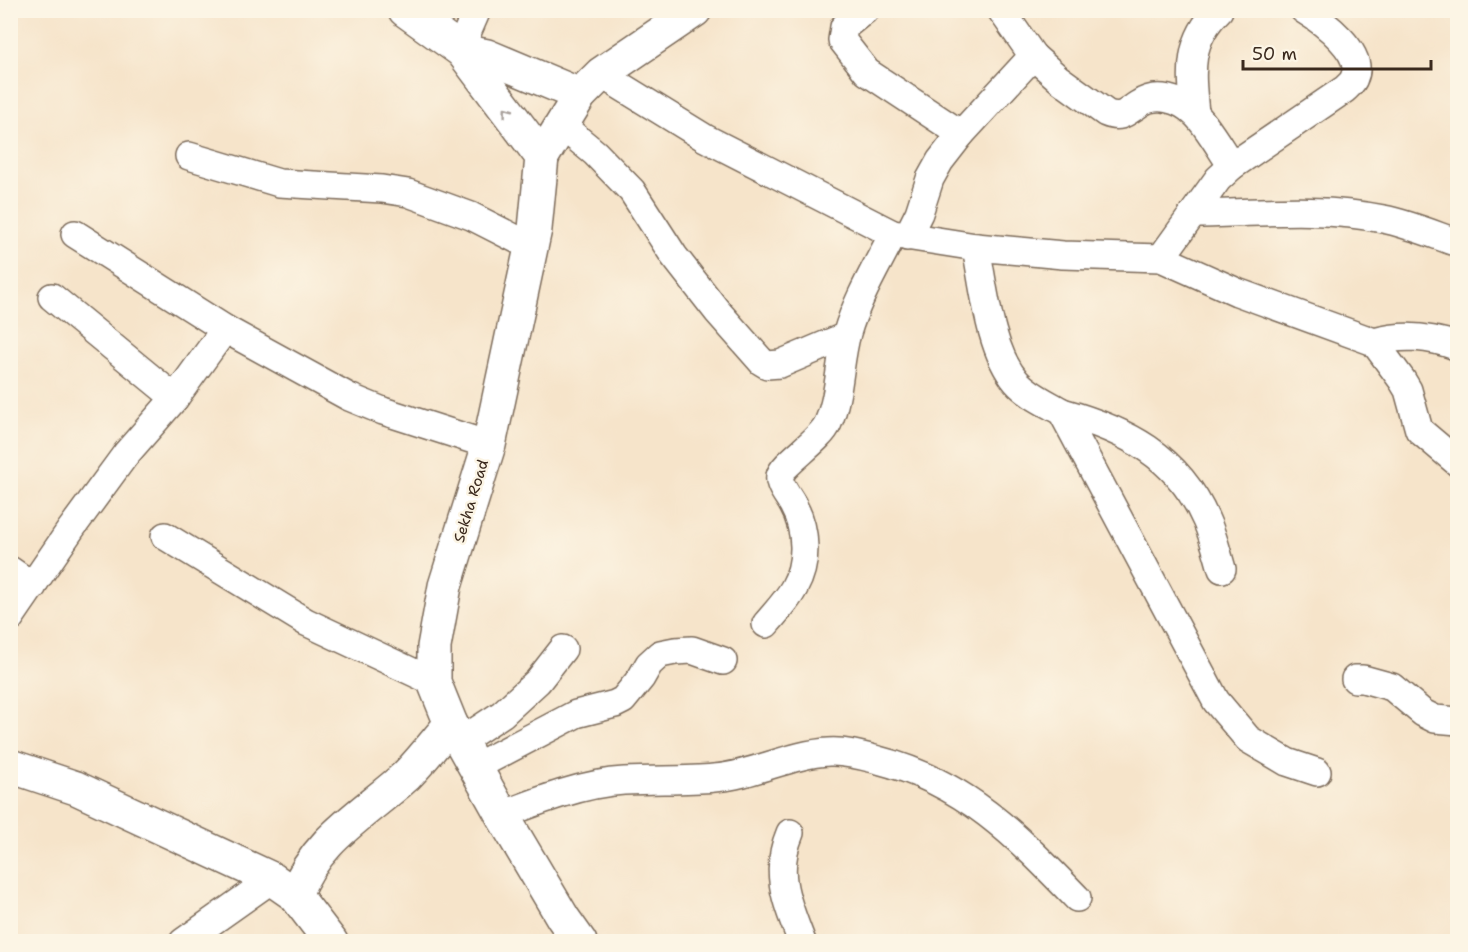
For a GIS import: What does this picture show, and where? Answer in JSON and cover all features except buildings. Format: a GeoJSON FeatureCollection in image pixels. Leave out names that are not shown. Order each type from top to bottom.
{"type":"FeatureCollection","features":[{"type":"Feature","properties":{"kind":"street"},"geometry":{"type":"LineString","coordinates":[[405,10],[461,50],[542,157],[561,125],[590,85],[695,10]]}},
{"type":"Feature","properties":{"kind":"street"},"geometry":{"type":"LineString","coordinates":[[461,50],[477,10]]}},
{"type":"Feature","properties":{"kind":"street"},"geometry":{"type":"LineString","coordinates":[[865,10],[844,27],[842,40],[867,72],[961,134]]}},
{"type":"Feature","properties":{"kind":"street"},"geometry":{"type":"LineString","coordinates":[[1001,10],[1033,56],[1067,85],[1106,113],[1114,117],[1124,115],[1148,99],[1158,98],[1178,102],[1195,113],[1232,166]]}},
{"type":"Feature","properties":{"kind":"street"},"geometry":{"type":"LineString","coordinates":[[1195,113],[1193,57],[1197,39],[1202,29],[1219,10]]}},
{"type":"Feature","properties":{"kind":"street"},"geometry":{"type":"LineString","coordinates":[[1161,258],[1218,179],[1232,166],[1345,89],[1354,79],[1356,72],[1354,60],[1347,49],[1335,33],[1318,18],[1304,10]]}},
{"type":"Feature","properties":{"kind":"street"},"geometry":{"type":"LineString","coordinates":[[461,50],[590,85],[705,138],[900,235],[976,247],[1063,255],[1161,258],[1237,292],[1374,342],[1408,390],[1419,430],[1458,463]]}},
{"type":"Feature","properties":{"kind":"street"},"geometry":{"type":"LineString","coordinates":[[766,624],[796,585],[804,552],[804,538],[796,510],[779,478],[784,469],[827,426],[852,317],[900,235],[919,213],[934,171],[961,134],[1033,56]]}},
{"type":"Feature","properties":{"kind":"street"},"geometry":{"type":"LineString","coordinates":[[561,125],[595,153],[632,191],[674,256],[717,311],[762,362],[767,365],[780,364],[846,336]]}},
{"type":"Feature","properties":{"kind":"street"},"geometry":{"type":"LineString","coordinates":[[189,156],[279,183],[382,189],[408,193],[471,216],[532,247]]}},
{"type":"Feature","properties":{"kind":"street","name":"Sekha Road"},"geometry":{"type":"LineString","coordinates":[[542,157],[536,229],[489,445],[446,586],[434,647],[434,681],[462,744],[563,918],[580,942]]}},
{"type":"Feature","properties":{"kind":"street"},"geometry":{"type":"LineString","coordinates":[[1194,214],[1340,213],[1380,218],[1415,226],[1458,243]]}},
{"type":"Feature","properties":{"kind":"street"},"geometry":{"type":"LineString","coordinates":[[75,234],[225,329],[357,401],[489,445]]}},
{"type":"Feature","properties":{"kind":"street"},"geometry":{"type":"LineString","coordinates":[[976,247],[995,340],[1016,382],[1062,412],[1119,432],[1155,452],[1185,484],[1200,507],[1207,520],[1222,568]]}},
{"type":"Feature","properties":{"kind":"street"},"geometry":{"type":"LineString","coordinates":[[52,297],[175,398]]}},
{"type":"Feature","properties":{"kind":"street"},"geometry":{"type":"LineString","coordinates":[[10,618],[126,454],[175,398],[225,329]]}},
{"type":"Feature","properties":{"kind":"street"},"geometry":{"type":"LineString","coordinates":[[1374,342],[1407,336],[1429,338],[1458,346]]}},
{"type":"Feature","properties":{"kind":"street"},"geometry":{"type":"LineString","coordinates":[[1062,412],[1216,701],[1248,739],[1287,762],[1317,772]]}},
{"type":"Feature","properties":{"kind":"street"},"geometry":{"type":"LineString","coordinates":[[165,536],[306,622],[434,681]]}},
{"type":"Feature","properties":{"kind":"street"},"geometry":{"type":"LineString","coordinates":[[10,570],[33,585]]}},
{"type":"Feature","properties":{"kind":"street"},"geometry":{"type":"LineString","coordinates":[[183,942],[302,876],[322,848],[406,775],[462,744],[509,708],[538,681],[563,649]]}},
{"type":"Feature","properties":{"kind":"street"},"geometry":{"type":"LineString","coordinates":[[462,744],[615,705],[623,700],[641,678],[648,664],[660,654],[692,650],[723,661]]}},
{"type":"Feature","properties":{"kind":"street"},"geometry":{"type":"LineString","coordinates":[[1355,680],[1364,679],[1392,687],[1423,713],[1435,718],[1458,721]]}},
{"type":"Feature","properties":{"kind":"street"},"geometry":{"type":"LineString","coordinates":[[502,815],[563,794],[622,781],[728,777],[797,757],[830,752],[851,754],[892,764],[954,790],[981,808],[1027,846],[1077,898]]}},
{"type":"Feature","properties":{"kind":"street"},"geometry":{"type":"LineString","coordinates":[[10,766],[76,788],[283,887],[331,942]]}},
{"type":"Feature","properties":{"kind":"street"},"geometry":{"type":"LineString","coordinates":[[790,833],[783,849],[783,891],[802,942]]}}]}
